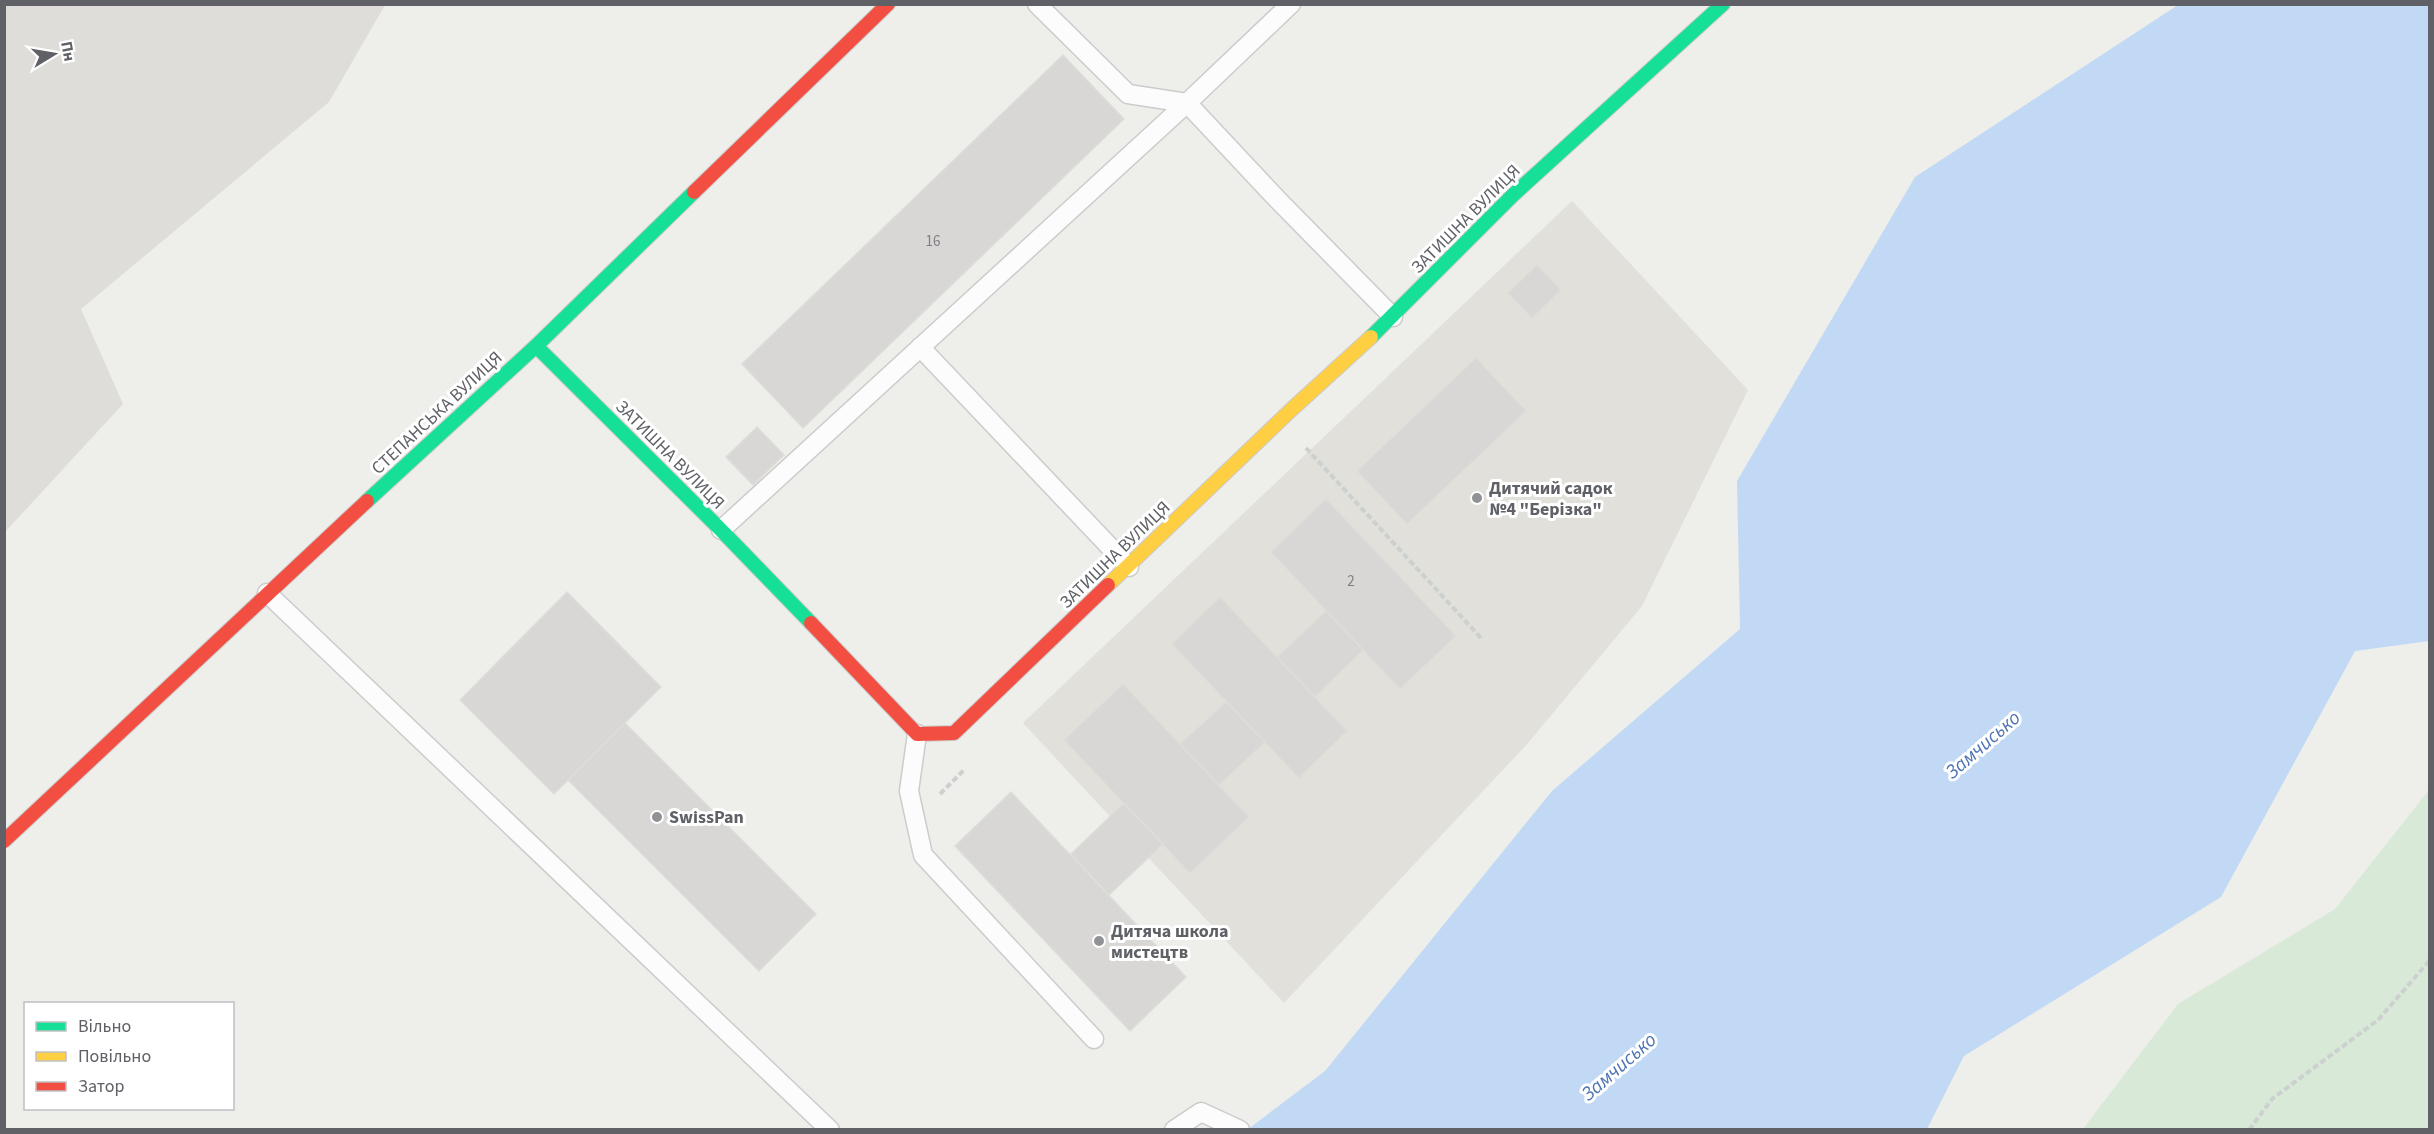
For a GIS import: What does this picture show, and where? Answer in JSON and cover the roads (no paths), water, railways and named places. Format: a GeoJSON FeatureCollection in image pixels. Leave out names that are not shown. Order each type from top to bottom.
{"type":"FeatureCollection","features":[{"type":"Feature","properties":{"kind":"street","name":"СТЕПАНСЬКА ВУЛИЦЯ"},"geometry":{"type":"LineString","coordinates":[[4,841],[267,593],[536,346],[888,4]]}},
{"type":"Feature","properties":{"kind":"street","name":"ЗАТИШНА ВУЛИЦЯ"},"geometry":{"type":"LineString","coordinates":[[536,346],[721,530],[917,734],[954,733],[1292,409],[1393,317],[1513,195],[1723,4]]}},
{"type":"Feature","properties":{"kind":"lane"},"geometry":{"type":"LineString","coordinates":[[1037,4],[1128,94],[1187,103],[1393,317]]}},
{"type":"Feature","properties":{"kind":"lane"},"geometry":{"type":"LineString","coordinates":[[721,530],[1187,103],[1291,4]]}},
{"type":"Feature","properties":{"kind":"lane"},"geometry":{"type":"LineString","coordinates":[[920,347],[1129,567]]}},
{"type":"Feature","properties":{"kind":"lane"},"geometry":{"type":"LineString","coordinates":[[267,593],[830,1130]]}},
{"type":"Feature","properties":{"kind":"lane"},"geometry":{"type":"LineString","coordinates":[[917,734],[909,790],[923,855],[1094,1039]]}},
{"type":"Feature","properties":{"kind":"lane"},"geometry":{"type":"LineString","coordinates":[[1174,1130],[1202,1112],[1240,1130]]}},
{"type":"Feature","properties":{"kind":"water","name":"Замчисько"},"geometry":{"type":"Polygon","coordinates":[[[2178,5],[2429,5],[2429,641],[2355,651],[2221,897],[1964,1056],[1927,1129],[1247,1130],[1325,1071],[1552,791],[1740,629],[1737,481],[1915,177],[2178,5]]]}},
{"type":"Feature","properties":{"kind":"place","name":"Дитячий садок №4 \"Берізка\""},"geometry":{"type":"Point","coordinates":[1477,498]}},
{"type":"Feature","properties":{"kind":"place","name":"SwissPan"},"geometry":{"type":"Point","coordinates":[657,817]}},
{"type":"Feature","properties":{"kind":"place","name":"Дитяча школа мистецтв"},"geometry":{"type":"Point","coordinates":[1099,941]}}]}
